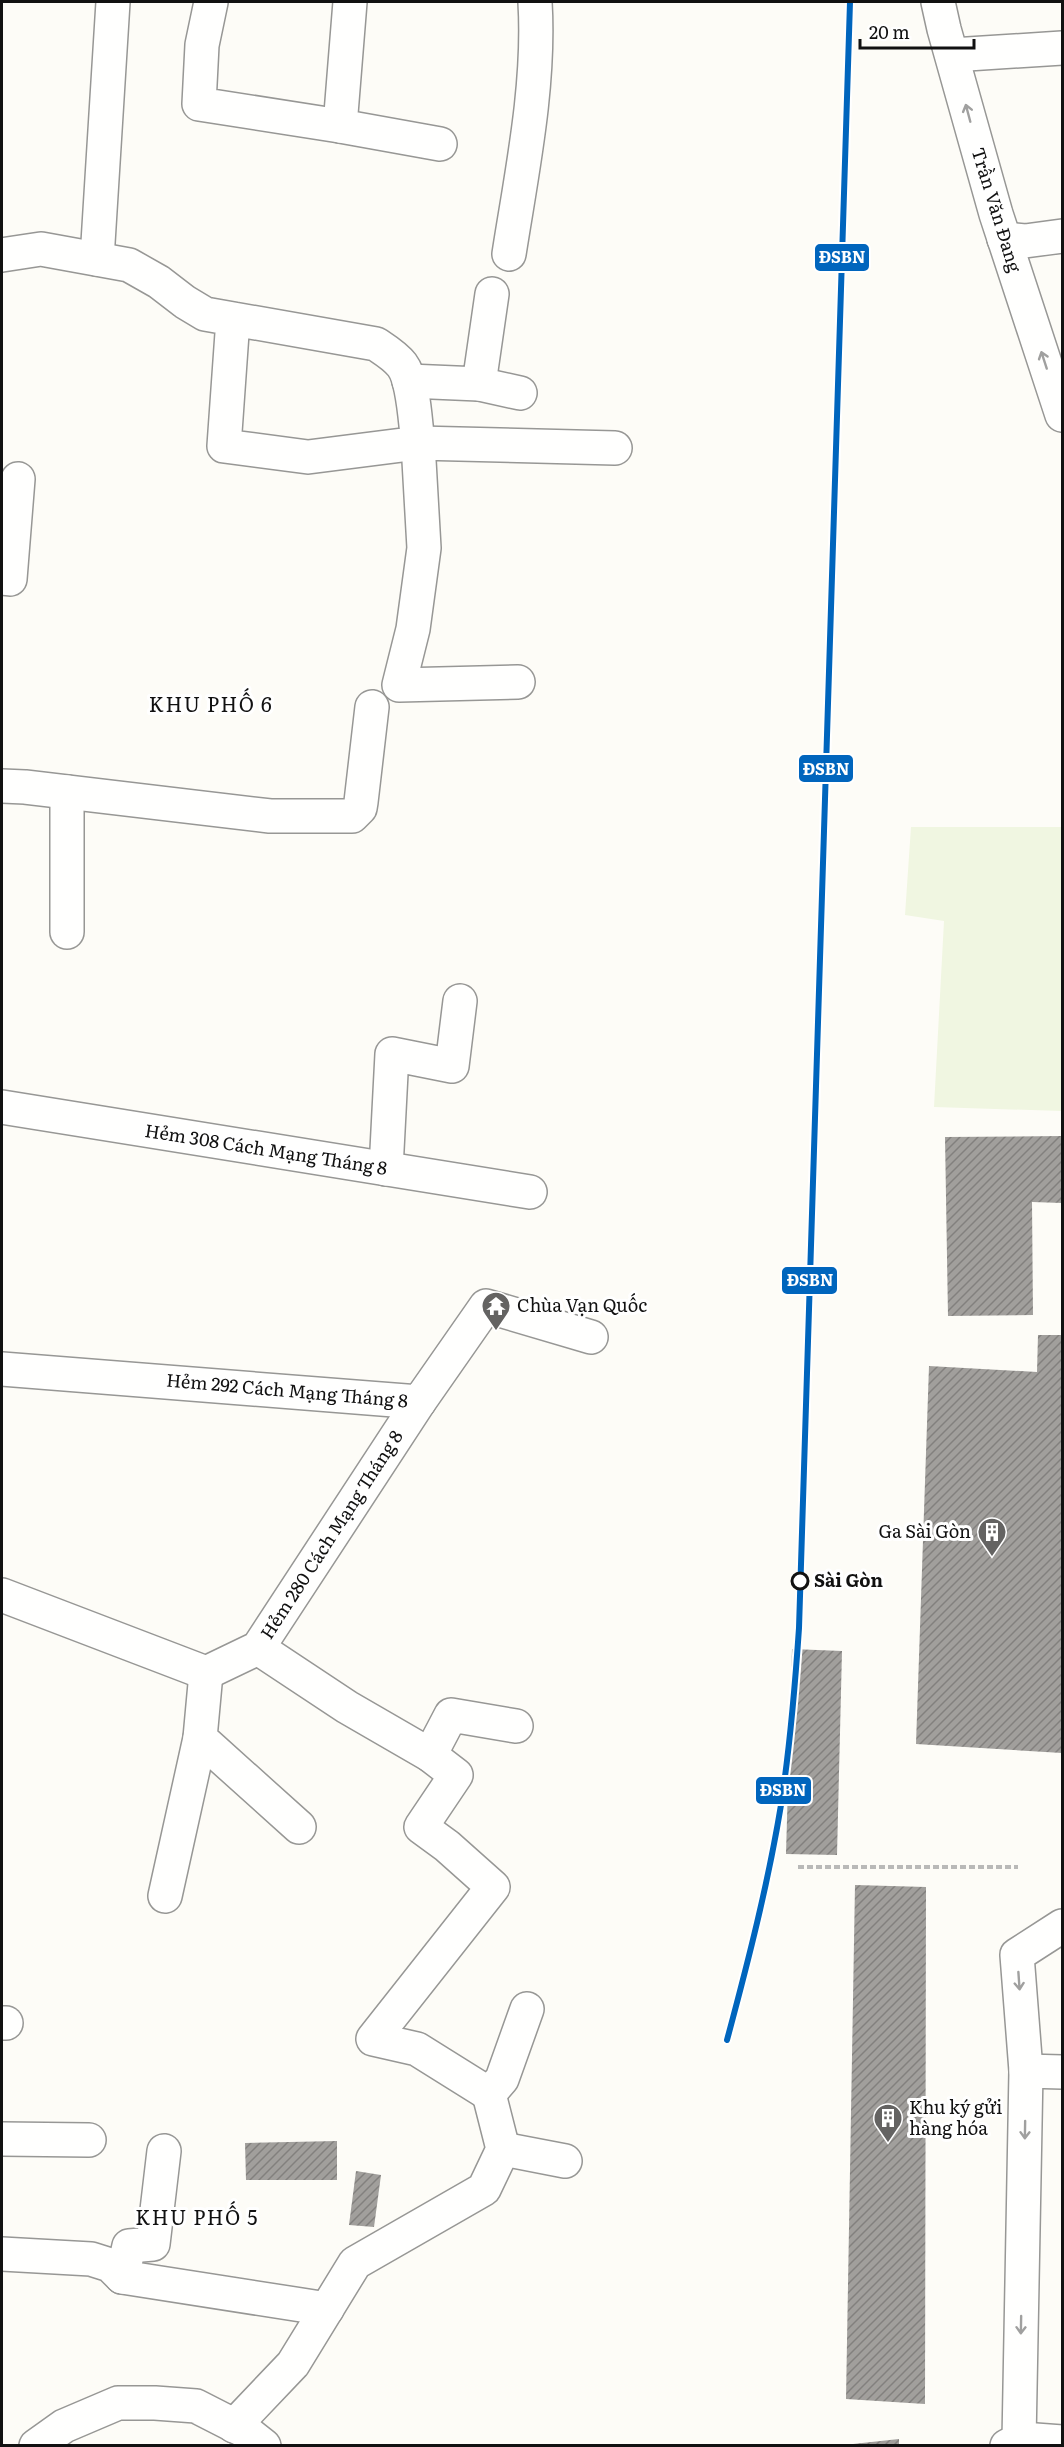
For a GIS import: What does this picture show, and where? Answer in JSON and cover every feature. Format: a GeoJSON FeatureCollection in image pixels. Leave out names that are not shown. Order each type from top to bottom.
{"type":"FeatureCollection","features":[{"type":"Feature","properties":{"kind":"street"},"geometry":{"type":"LineString","coordinates":[[97,259],[113,2]]}},
{"type":"Feature","properties":{"kind":"street"},"geometry":{"type":"LineString","coordinates":[[211,2],[202,45],[199,104],[440,144]]}},
{"type":"Feature","properties":{"kind":"street"},"geometry":{"type":"LineString","coordinates":[[340,126],[350,2]]}},
{"type":"Feature","properties":{"kind":"street"},"geometry":{"type":"LineString","coordinates":[[509,254],[525,152],[538,39],[535,2]]}},
{"type":"Feature","properties":{"kind":"street","name":"Trần Văn Ðang"},"geometry":{"type":"LineString","coordinates":[[938,2],[1004,239],[1062,415]]}},
{"type":"Feature","properties":{"kind":"street"},"geometry":{"type":"LineString","coordinates":[[952,55],[1062,48]]}},
{"type":"Feature","properties":{"kind":"street"},"geometry":{"type":"LineString","coordinates":[[1004,239],[1025,241],[1062,236]]}},
{"type":"Feature","properties":{"kind":"street"},"geometry":{"type":"LineString","coordinates":[[2,255],[41,249],[129,265],[159,282],[184,302],[205,314],[376,345],[391,354],[403,365],[409,381],[418,443],[424,548],[413,629],[399,685],[518,682]]}},
{"type":"Feature","properties":{"kind":"street"},"geometry":{"type":"LineString","coordinates":[[479,384],[492,294]]}},
{"type":"Feature","properties":{"kind":"street"},"geometry":{"type":"LineString","coordinates":[[233,319],[224,446],[308,457],[418,443],[615,447]]}},
{"type":"Feature","properties":{"kind":"street"},"geometry":{"type":"LineString","coordinates":[[409,381],[479,384],[520,393]]}},
{"type":"Feature","properties":{"kind":"street"},"geometry":{"type":"LineString","coordinates":[[2,578],[10,579],[18,479]]}},
{"type":"Feature","properties":{"kind":"street"},"geometry":{"type":"LineString","coordinates":[[2,786],[270,816],[352,816],[360,808],[372,707]]}},
{"type":"Feature","properties":{"kind":"street"},"geometry":{"type":"LineString","coordinates":[[67,792],[67,932]]}},
{"type":"Feature","properties":{"kind":"street"},"geometry":{"type":"LineString","coordinates":[[386,1169],[392,1054],[452,1066],[460,1001]]}},
{"type":"Feature","properties":{"kind":"street","name":"Hẻm 308 Cách Mạng Tháng 8"},"geometry":{"type":"LineString","coordinates":[[2,1107],[530,1192]]}},
{"type":"Feature","properties":{"kind":"street","name":"Hẻm 292 Cách Mạng Tháng 8"},"geometry":{"type":"LineString","coordinates":[[2,1369],[419,1402],[486,1306],[591,1337]]}},
{"type":"Feature","properties":{"kind":"street","name":"Hẻm 280 Cách Mạng Tháng 8"},"geometry":{"type":"LineString","coordinates":[[206,1673],[258,1648],[419,1402]]}},
{"type":"Feature","properties":{"kind":"street"},"geometry":{"type":"LineString","coordinates":[[2,1595],[206,1673],[200,1738],[165,1896]]}},
{"type":"Feature","properties":{"kind":"street"},"geometry":{"type":"LineString","coordinates":[[234,2426],[293,2364],[355,2263],[484,2189],[503,2149],[489,2094],[417,2049],[373,2039],[493,1887],[422,1827],[456,1775],[353,1695],[258,1648]]}},
{"type":"Feature","properties":{"kind":"street"},"geometry":{"type":"LineString","coordinates":[[430,1755],[450,1715],[516,1726]]}},
{"type":"Feature","properties":{"kind":"street"},"geometry":{"type":"LineString","coordinates":[[200,1738],[299,1827]]}},
{"type":"Feature","properties":{"kind":"street"},"geometry":{"type":"LineString","coordinates":[[1062,1926],[1017,1955],[1026,2071],[1013,2443],[1022,2439],[1062,2442]]}},
{"type":"Feature","properties":{"kind":"street"},"geometry":{"type":"LineString","coordinates":[[489,2094],[502,2079],[526,2009]]}},
{"type":"Feature","properties":{"kind":"street"},"geometry":{"type":"LineString","coordinates":[[1026,2071],[1062,2072]]}},
{"type":"Feature","properties":{"kind":"street"},"geometry":{"type":"LineString","coordinates":[[2,2139],[89,2140]]}},
{"type":"Feature","properties":{"kind":"street"},"geometry":{"type":"LineString","coordinates":[[503,2149],[565,2161]]}},
{"type":"Feature","properties":{"kind":"street"},"geometry":{"type":"LineString","coordinates":[[122,2277],[129,2246],[153,2244],[164,2151]]}},
{"type":"Feature","properties":{"kind":"street"},"geometry":{"type":"LineString","coordinates":[[2,2254],[91,2259],[110,2265],[122,2277],[327,2309]]}},
{"type":"Feature","properties":{"kind":"street"},"geometry":{"type":"LineString","coordinates":[[36,2445],[64,2426],[118,2403],[196,2406],[264,2445]]}},
{"type":"Feature","properties":{"kind":"path"},"geometry":{"type":"LineString","coordinates":[[798,1866],[1018,1867]]}},
{"type":"Feature","properties":{"kind":"green space"},"geometry":{"type":"Polygon","coordinates":[[[911,827],[1062,827],[1062,1111],[934,1107],[944,921],[905,915],[911,827]]]}},
{"type":"Feature","properties":{"kind":"building"},"geometry":{"type":"Polygon","coordinates":[[[1062,1136],[1062,1203],[1032,1202],[1033,1315],[948,1316],[945,1137],[1062,1136]]]}},
{"type":"Feature","properties":{"kind":"building","name":"Ga Sài Gòn"},"geometry":{"type":"Polygon","coordinates":[[[1038,1335],[1062,1335],[1062,1753],[916,1744],[929,1366],[1037,1372],[1038,1335]]]}},
{"type":"Feature","properties":{"kind":"building"},"geometry":{"type":"Polygon","coordinates":[[[792,1649],[842,1651],[837,1855],[786,1854],[792,1649]]]}},
{"type":"Feature","properties":{"kind":"building","name":"Khu ký gửi hàng hóa"},"geometry":{"type":"Polygon","coordinates":[[[855,1885],[926,1887],[925,2404],[846,2399],[855,1885]]]}},
{"type":"Feature","properties":{"kind":"building"},"geometry":{"type":"Polygon","coordinates":[[[337,2141],[337,2180],[246,2180],[245,2143],[337,2141]]]}},
{"type":"Feature","properties":{"kind":"building"},"geometry":{"type":"Polygon","coordinates":[[[356,2171],[381,2175],[374,2227],[349,2225],[356,2171]]]}},
{"type":"Feature","properties":{"kind":"building"},"geometry":{"type":"Polygon","coordinates":[[[899,2439],[899,2446],[853,2446],[853,2444],[899,2439]]]}},
{"type":"Feature","properties":{"kind":"transit line","name":"ĐSBN"},"geometry":{"type":"LineString","coordinates":[[727,2040],[757,1923],[781,1805],[792,1716],[799,1628],[850,2]]}},
{"type":"Feature","properties":{"kind":"place","name":"Chùa Vạn Quốc"},"geometry":{"type":"Point","coordinates":[496,1332]}},
{"type":"Feature","properties":{"kind":"place","name":"Ga Sài Gòn"},"geometry":{"type":"Point","coordinates":[992,1558]}},
{"type":"Feature","properties":{"kind":"place","name":"Sài Gòn"},"geometry":{"type":"Point","coordinates":[800,1581]}},
{"type":"Feature","properties":{"kind":"place","name":"Khu ký gửi hàng hóa"},"geometry":{"type":"Point","coordinates":[888,2144]}},
{"type":"Feature","properties":{"kind":"district","name":"KHU PHỐ 6"},"geometry":{"type":"Point","coordinates":[211,705]}},
{"type":"Feature","properties":{"kind":"district","name":"KHU PHỐ 5"},"geometry":{"type":"Point","coordinates":[197,2218]}}]}
